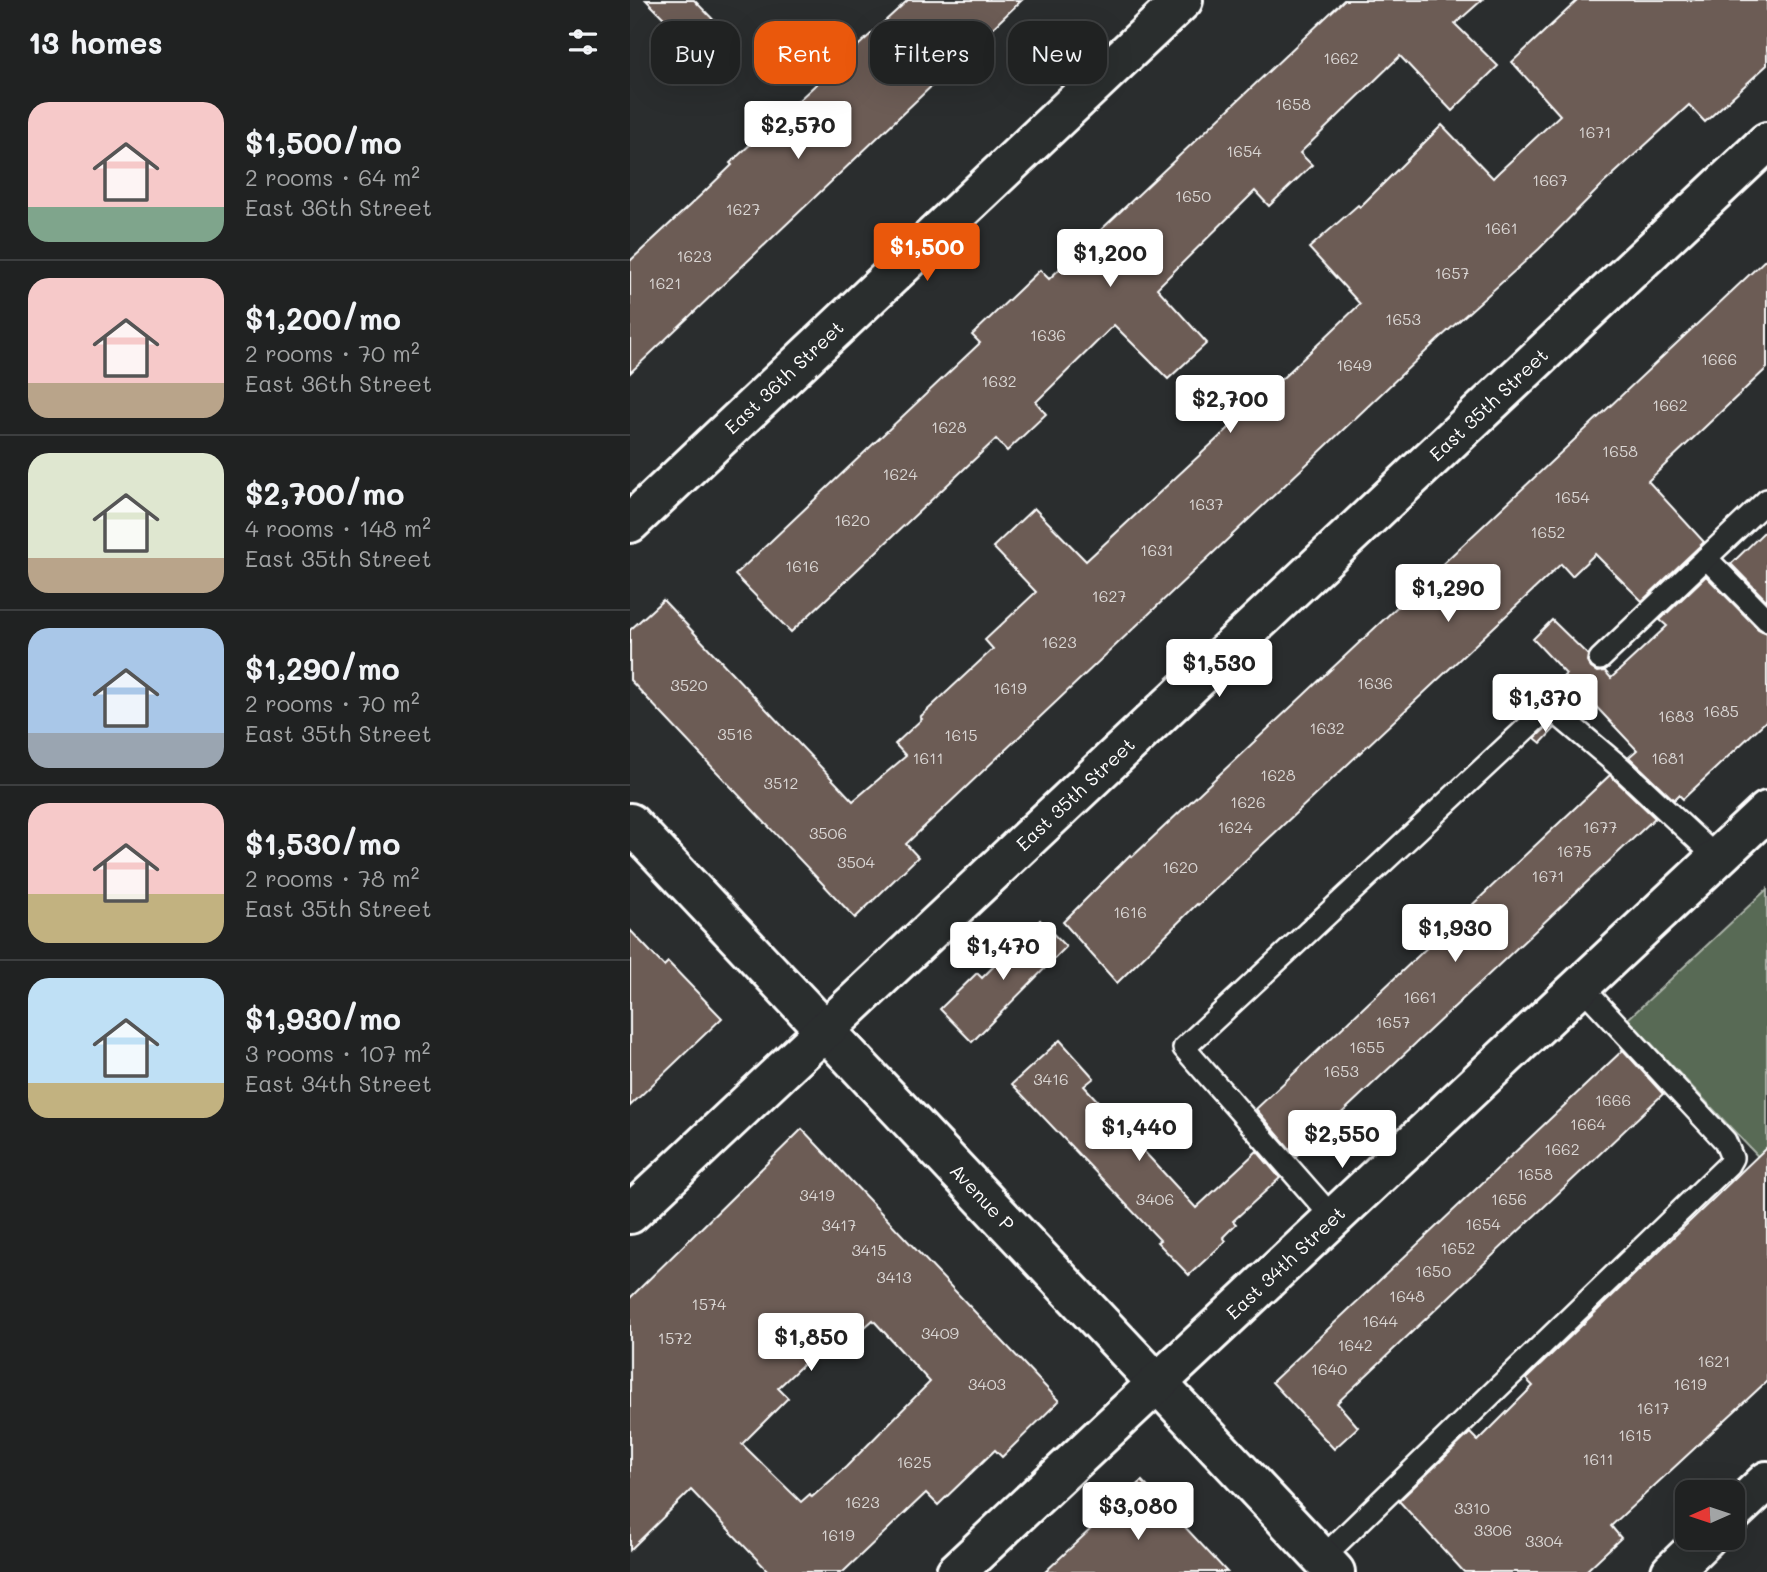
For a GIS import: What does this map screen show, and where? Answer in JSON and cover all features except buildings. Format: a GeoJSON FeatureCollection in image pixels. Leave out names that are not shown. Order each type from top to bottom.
{"type":"FeatureCollection","features":[{"type":"Feature","properties":{"kind":"street","name":"East 36th Street"},"geometry":{"type":"LineString","coordinates":[[630,523],[1183,0]]}},
{"type":"Feature","properties":{"kind":"street","name":"East 35th Street"},"geometry":{"type":"LineString","coordinates":[[630,1214],[1767,142]]}},
{"type":"Feature","properties":{"kind":"street","name":"East 34th Street"},"geometry":{"type":"LineString","coordinates":[[956,1572],[1767,811]]}},
{"type":"Feature","properties":{"kind":"street","name":"Avenue P"},"geometry":{"type":"LineString","coordinates":[[630,823],[1329,1565]]}},
{"type":"Feature","properties":{"kind":"street"},"geometry":{"type":"LineString","coordinates":[[1745,1502],[1767,1481]]}},
{"type":"Feature","properties":{"kind":"street"},"geometry":{"type":"LineString","coordinates":[[1671,1572],[1694,1550]]}},
{"type":"Feature","properties":{"kind":"lane"},"geometry":{"type":"LineString","coordinates":[[1600,659],[1767,500]]}},
{"type":"Feature","properties":{"kind":"lane"},"geometry":{"type":"LineString","coordinates":[[1706,558],[1767,620]]}},
{"type":"Feature","properties":{"kind":"lane"},"geometry":{"type":"LineString","coordinates":[[1334,1219],[1184,1048],[1549,707],[1620,767],[1717,858]]}},
{"type":"Feature","properties":{"kind":"lane"},"geometry":{"type":"LineString","coordinates":[[1329,1565],[1728,1166],[1732,1158],[1725,1141],[1581,986]]}},
{"type":"Feature","properties":{"kind":"green space"},"geometry":{"type":"Polygon","coordinates":[[[1767,889],[1767,1166],[1628,1019],[1767,889]]]}}]}
